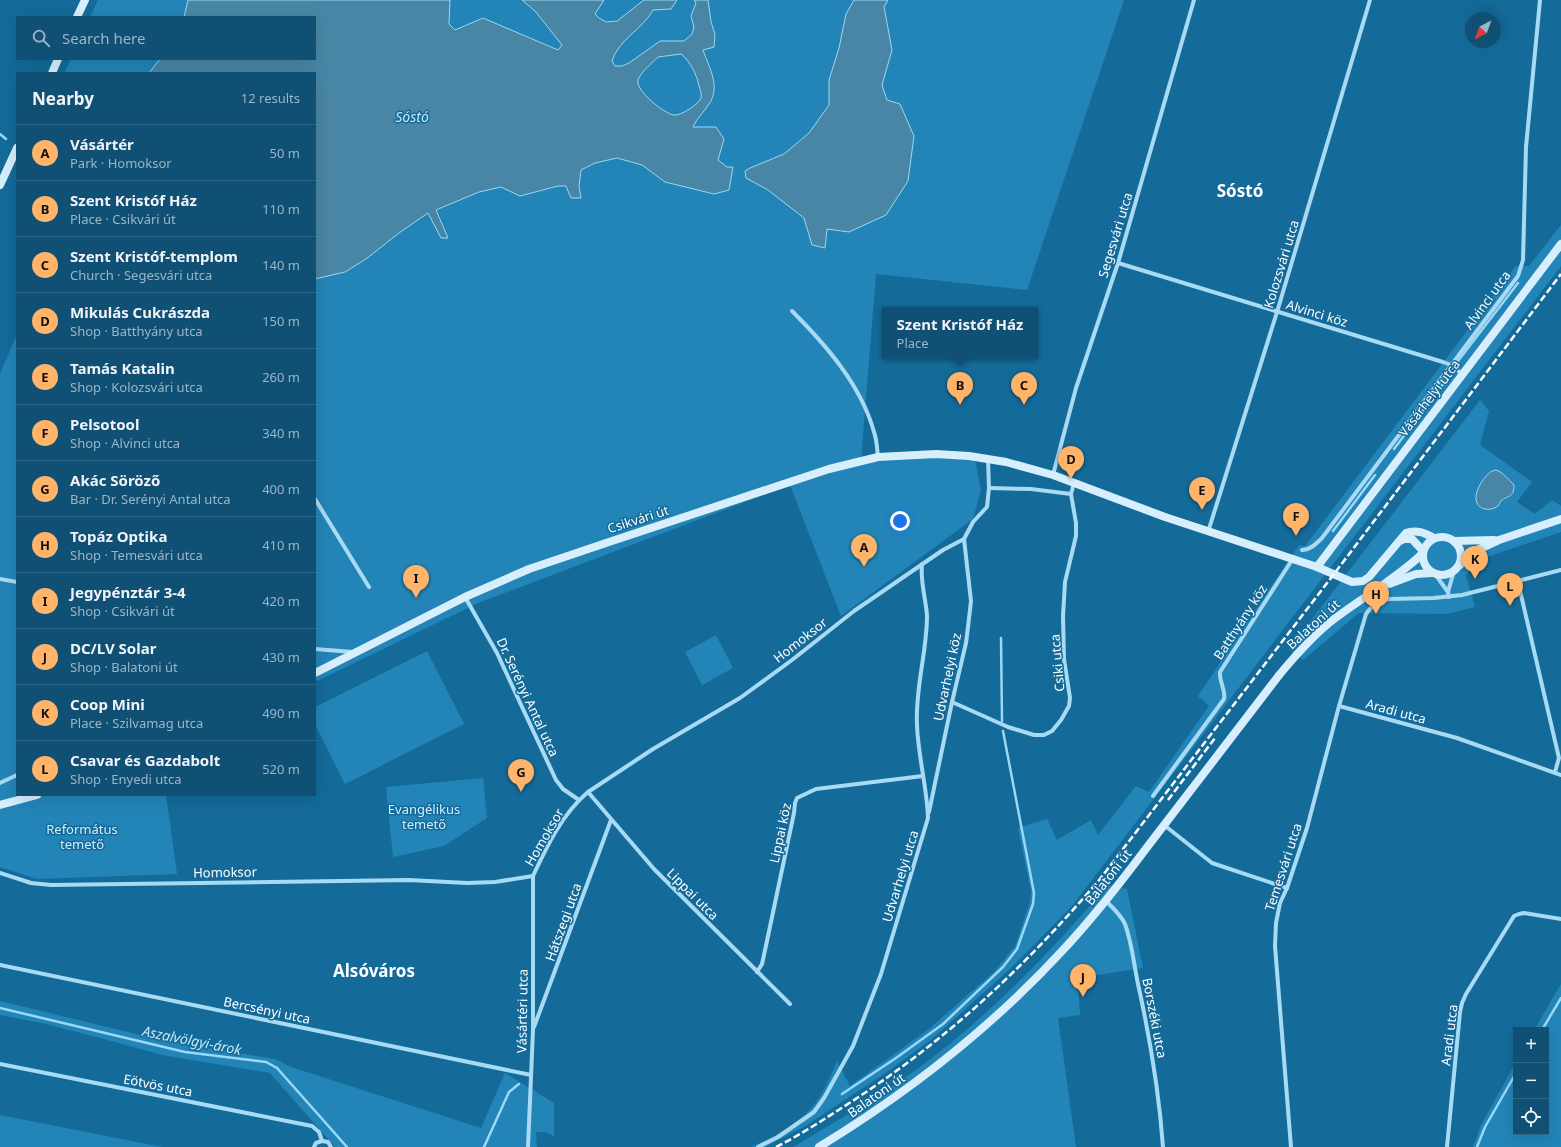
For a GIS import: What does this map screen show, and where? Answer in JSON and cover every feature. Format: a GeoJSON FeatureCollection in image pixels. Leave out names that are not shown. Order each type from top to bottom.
{"type":"FeatureCollection","features":[{"type":"Feature","properties":{"kind":"street"},"geometry":{"type":"LineString","coordinates":[[77,16],[85,0]]}},
{"type":"Feature","properties":{"kind":"street","name":"Segesvári utca"},"geometry":{"type":"LineString","coordinates":[[1053,475],[1076,388],[1118,263],[1194,0]]}},
{"type":"Feature","properties":{"kind":"street","name":"Kolozsvári utca"},"geometry":{"type":"LineString","coordinates":[[1208,532],[1277,312],[1370,0]]}},
{"type":"Feature","properties":{"kind":"street","name":"Alvinci utca"},"geometry":{"type":"LineString","coordinates":[[1302,550],[1307,550],[1318,543],[1521,270],[1523,260],[1526,146],[1540,0]]}},
{"type":"Feature","properties":{"kind":"street"},"geometry":{"type":"LineString","coordinates":[[52,72],[58,60]]}},
{"type":"Feature","properties":{"kind":"street"},"geometry":{"type":"LineString","coordinates":[[0,185],[16,150]]}},
{"type":"Feature","properties":{"kind":"street","name":"Vásárhelyi utca"},"geometry":{"type":"LineString","coordinates":[[1317,567],[1561,244]]}},
{"type":"Feature","properties":{"kind":"street","name":"Alvinci köz"},"geometry":{"type":"LineString","coordinates":[[1118,263],[1451,365],[1462,374]]}},
{"type":"Feature","properties":{"kind":"street"},"geometry":{"type":"LineString","coordinates":[[792,311],[826,348],[845,373],[858,394],[869,416],[875,434],[878,457]]}},
{"type":"Feature","properties":{"kind":"street","name":"Csikvári út"},"geometry":{"type":"LineString","coordinates":[[316,672],[465,597],[529,569],[822,472],[878,457],[936,454],[988,458],[1026,467],[1053,475],[1208,532],[1317,567],[1352,582],[1363,581],[1369,577],[1406,533],[1411,531],[1419,531],[1434,538]]}},
{"type":"Feature","properties":{"kind":"street"},"geometry":{"type":"LineString","coordinates":[[964,539],[973,522],[987,507],[989,488],[988,458]]}},
{"type":"Feature","properties":{"kind":"street","name":"Csiki utca"},"geometry":{"type":"LineString","coordinates":[[952,702],[1008,727],[1034,735],[1044,735],[1052,731],[1061,720],[1069,706],[1070,698],[1065,673],[1063,616],[1065,582],[1076,536],[1076,523],[1071,494],[1074,483]]}},
{"type":"Feature","properties":{"kind":"street"},"geometry":{"type":"LineString","coordinates":[[989,488],[1031,489],[1071,494]]}},
{"type":"Feature","properties":{"kind":"street"},"geometry":{"type":"LineString","coordinates":[[316,501],[369,587]]}},
{"type":"Feature","properties":{"kind":"street"},"geometry":{"type":"LineString","coordinates":[[1433,573],[1445,575],[1456,569],[1473,552],[1499,540],[1561,519]]}},
{"type":"Feature","properties":{"kind":"street"},"geometry":{"type":"LineString","coordinates":[[1448,592],[1460,562],[1460,550],[1454,541],[1442,536],[1434,538],[1427,543],[1423,552],[1424,565],[1433,573],[1448,592],[1449,597],[1518,582],[1561,570]]}},
{"type":"Feature","properties":{"kind":"street","name":"Homoksor"},"geometry":{"type":"LineString","coordinates":[[0,873],[31,883],[46,885],[401,880],[467,883],[495,882],[533,876],[550,841],[579,800],[588,792],[647,752],[740,698],[792,660],[849,615],[943,550],[964,539]]}},
{"type":"Feature","properties":{"kind":"street","name":"Udvarhelyi köz"},"geometry":{"type":"LineString","coordinates":[[928,818],[966,643],[971,601],[964,539]]}},
{"type":"Feature","properties":{"kind":"street"},"geometry":{"type":"LineString","coordinates":[[1400,541],[1404,539],[1412,539],[1423,552]]}},
{"type":"Feature","properties":{"kind":"street"},"geometry":{"type":"LineString","coordinates":[[1454,541],[1499,540]]}},
{"type":"Feature","properties":{"kind":"street","name":"Balatoni út"},"geometry":{"type":"LineString","coordinates":[[819,1147],[895,1098],[967,1041],[1045,970],[1106,901],[1270,686],[1294,657],[1328,624],[1354,604],[1381,587],[1411,564],[1423,552]]}},
{"type":"Feature","properties":{"kind":"street","name":"Batthyány köz"},"geometry":{"type":"LineString","coordinates":[[1153,796],[1224,699],[1225,695],[1219,678],[1220,672],[1292,560]]}},
{"type":"Feature","properties":{"kind":"street","name":"Udvarhelyi utca"},"geometry":{"type":"LineString","coordinates":[[758,1147],[778,1137],[814,1112],[830,1088],[853,1046],[880,974],[928,818],[928,802],[923,776],[917,725],[918,688],[927,615],[922,579],[922,564]]}},
{"type":"Feature","properties":{"kind":"street","name":"Balatoni út"},"geometry":{"type":"LineString","coordinates":[[1381,587],[1416,574],[1433,573]]}},
{"type":"Feature","properties":{"kind":"street"},"geometry":{"type":"LineString","coordinates":[[0,580],[16,582]]}},
{"type":"Feature","properties":{"kind":"street"},"geometry":{"type":"LineString","coordinates":[[1518,582],[1559,758],[1555,772]]}},
{"type":"Feature","properties":{"kind":"street","name":"Dr. Serényi Antal utca"},"geometry":{"type":"LineString","coordinates":[[465,597],[496,653],[556,780],[563,789],[579,800]]}},
{"type":"Feature","properties":{"kind":"street","name":"Temesvári utca"},"geometry":{"type":"LineString","coordinates":[[1291,1147],[1275,934],[1280,903],[1288,888],[1307,828],[1339,706],[1364,619],[1369,609],[1375,603],[1389,599],[1449,597]]}},
{"type":"Feature","properties":{"kind":"street"},"geometry":{"type":"LineString","coordinates":[[316,649],[356,652]]}},
{"type":"Feature","properties":{"kind":"street","name":"Aradi utca"},"geometry":{"type":"LineString","coordinates":[[1339,706],[1457,738],[1561,775]]}},
{"type":"Feature","properties":{"kind":"street"},"geometry":{"type":"LineString","coordinates":[[0,783],[16,775]]}},
{"type":"Feature","properties":{"kind":"street","name":"Lippai köz"},"geometry":{"type":"LineString","coordinates":[[757,972],[762,964],[795,803],[798,798],[816,789],[923,776]]}},
{"type":"Feature","properties":{"kind":"street","name":"Lippai utca"},"geometry":{"type":"LineString","coordinates":[[588,792],[654,869],[790,1004]]}},
{"type":"Feature","properties":{"kind":"street"},"geometry":{"type":"LineString","coordinates":[[0,805],[32,796]]}},
{"type":"Feature","properties":{"kind":"street","name":"Hátszegi utca"},"geometry":{"type":"LineString","coordinates":[[533,1030],[611,820]]}},
{"type":"Feature","properties":{"kind":"street"},"geometry":{"type":"LineString","coordinates":[[1164,825],[1212,863],[1288,888]]}},
{"type":"Feature","properties":{"kind":"street","name":"Vásártéri utca"},"geometry":{"type":"LineString","coordinates":[[528,1147],[533,1030],[533,876]]}},
{"type":"Feature","properties":{"kind":"street","name":"Borszéki utca"},"geometry":{"type":"LineString","coordinates":[[1106,901],[1120,915],[1125,925],[1130,946],[1152,1050],[1160,1104],[1163,1147]]}},
{"type":"Feature","properties":{"kind":"street","name":"Aradi utca"},"geometry":{"type":"LineString","coordinates":[[1446,1147],[1460,1012],[1466,994],[1514,916],[1524,913],[1561,919]]}},
{"type":"Feature","properties":{"kind":"street","name":"Bercsényi utca"},"geometry":{"type":"LineString","coordinates":[[0,965],[531,1075]]}},
{"type":"Feature","properties":{"kind":"street","name":"Eötvös utca"},"geometry":{"type":"LineString","coordinates":[[0,1064],[312,1126],[319,1132],[322,1141]]}},
{"type":"Feature","properties":{"kind":"street"},"geometry":{"type":"LineString","coordinates":[[314,1147],[316,1143],[322,1141],[328,1142],[331,1147]]}},
{"type":"Feature","properties":{"kind":"green space"},"geometry":{"type":"Polygon","coordinates":[[[98,0],[188,0],[184,16],[90,16],[98,0]]]}},
{"type":"Feature","properties":{"kind":"green space"},"geometry":{"type":"Polygon","coordinates":[[[450,0],[522,0],[535,11],[563,45],[559,50],[553,49],[483,18],[455,30],[449,24],[450,0]]]}},
{"type":"Feature","properties":{"kind":"green space"},"geometry":{"type":"Polygon","coordinates":[[[604,0],[644,0],[633,10],[620,18],[613,21],[607,21],[601,19],[595,14],[604,0]]]}},
{"type":"Feature","properties":{"kind":"green space"},"geometry":{"type":"Polygon","coordinates":[[[677,0],[694,0],[696,2],[691,16],[694,27],[692,34],[684,41],[660,41],[629,63],[622,66],[615,66],[612,61],[615,53],[653,10],[671,9],[677,0]]]}},
{"type":"Feature","properties":{"kind":"green space"},"geometry":{"type":"Polygon","coordinates":[[[708,0],[1124,0],[1027,290],[876,274],[861,460],[974,455],[981,490],[973,519],[841,616],[790,485],[478,603],[316,682],[316,279],[345,272],[366,259],[399,233],[428,213],[441,238],[448,238],[436,210],[479,192],[501,187],[520,196],[558,186],[566,186],[571,198],[581,198],[579,186],[581,170],[595,163],[617,158],[642,165],[665,182],[733,167],[727,167],[718,160],[724,139],[716,127],[693,128],[697,118],[710,103],[703,49],[714,47],[715,34],[711,22],[708,0]]]}},
{"type":"Feature","properties":{"kind":"green space"},"geometry":{"type":"Polygon","coordinates":[[[681,54],[690,64],[694,72],[702,97],[689,109],[679,114],[672,115],[662,110],[645,95],[640,89],[638,80],[644,71],[658,57],[681,54]]]}},
{"type":"Feature","properties":{"kind":"green space"},"geometry":{"type":"Polygon","coordinates":[[[70,60],[160,60],[150,72],[64,72],[70,60]]]}},
{"type":"Feature","properties":{"kind":"green space"},"geometry":{"type":"Polygon","coordinates":[[[1561,225],[1561,266],[1072,906],[1009,970],[932,1039],[887,1072],[807,1125],[765,1147],[751,1147],[786,1129],[810,1109],[828,1082],[837,1061],[850,1086],[930,1028],[994,972],[1015,946],[1030,902],[1031,891],[1018,828],[1047,819],[1057,840],[1091,820],[1098,835],[1136,786],[1149,792],[1209,706],[1198,696],[1299,545],[1305,546],[1516,266],[1529,266],[1561,225]]]}},
{"type":"Feature","properties":{"kind":"green space","name":"Református temető"},"geometry":{"type":"Polygon","coordinates":[[[16,336],[16,796],[166,796],[177,874],[37,879],[0,867],[0,374],[16,336]]]}},
{"type":"Feature","properties":{"kind":"green space"},"geometry":{"type":"Polygon","coordinates":[[[1480,400],[1489,411],[1480,445],[1532,482],[1517,502],[1535,514],[1552,500],[1561,506],[1561,532],[1478,560],[1466,576],[1475,607],[1447,614],[1359,613],[1303,660],[1289,649],[1480,400]]]}},
{"type":"Feature","properties":{"kind":"green space"},"geometry":{"type":"Polygon","coordinates":[[[716,635],[733,668],[702,685],[685,652],[716,635]]]}},
{"type":"Feature","properties":{"kind":"green space"},"geometry":{"type":"Polygon","coordinates":[[[427,651],[464,724],[345,784],[316,726],[316,706],[427,651]]]}},
{"type":"Feature","properties":{"kind":"green space","name":"Evangélikus temető"},"geometry":{"type":"Polygon","coordinates":[[[483,778],[487,818],[444,846],[393,857],[386,787],[483,778]]]}},
{"type":"Feature","properties":{"kind":"green space"},"geometry":{"type":"Polygon","coordinates":[[[1108,885],[1127,889],[1143,968],[1078,978],[1080,1015],[1058,1018],[1076,1147],[793,1147],[856,1110],[943,1050],[993,1006],[1041,959],[1108,885]]]}},
{"type":"Feature","properties":{"kind":"green space"},"geometry":{"type":"Polygon","coordinates":[[[1561,984],[1561,1147],[1473,1147],[1481,1125],[1513,1067],[1513,1135],[1549,1135],[1549,1027],[1536,1027],[1561,984]]]}},
{"type":"Feature","properties":{"kind":"green space"},"geometry":{"type":"Polygon","coordinates":[[[0,1001],[144,1036],[275,1059],[291,1067],[481,1128],[505,1073],[554,1103],[554,1136],[545,1132],[536,1132],[537,1147],[335,1147],[270,1073],[162,1055],[46,1024],[0,1015],[0,1001]]]}},
{"type":"Feature","properties":{"kind":"green space"},"geometry":{"type":"Polygon","coordinates":[[[0,1115],[162,1147],[0,1147],[0,1115]]]}},
{"type":"Feature","properties":{"kind":"water","name":"Sóstó"},"geometry":{"type":"Polygon","coordinates":[[[188,0],[450,0],[449,24],[455,30],[483,18],[558,50],[562,45],[535,11],[522,0],[604,0],[595,14],[606,22],[617,21],[644,0],[677,0],[671,9],[653,10],[643,23],[625,40],[615,53],[612,61],[615,66],[622,66],[629,63],[660,41],[684,41],[692,34],[694,27],[691,16],[696,3],[694,0],[708,0],[711,22],[715,34],[714,47],[703,50],[713,77],[714,91],[709,104],[693,127],[716,127],[724,139],[718,160],[727,167],[733,167],[729,190],[714,194],[665,182],[642,165],[617,158],[595,163],[581,170],[579,186],[581,198],[571,198],[566,186],[558,186],[520,196],[501,187],[479,192],[436,210],[448,238],[441,238],[428,213],[399,233],[366,259],[345,272],[316,279],[316,72],[150,72],[159,60],[316,60],[316,16],[184,16],[188,0]],[[681,54],[658,57],[639,77],[638,84],[645,95],[664,111],[674,115],[681,114],[697,103],[701,98],[698,82],[690,64],[681,54]]]}},
{"type":"Feature","properties":{"kind":"water"},"geometry":{"type":"Polygon","coordinates":[[[854,0],[888,0],[884,7],[892,50],[882,85],[887,100],[900,104],[914,136],[908,181],[886,215],[849,232],[827,229],[825,248],[812,245],[804,218],[768,190],[746,178],[745,171],[784,154],[809,133],[829,105],[829,80],[839,48],[846,14],[854,0]]]}},
{"type":"Feature","properties":{"kind":"water"},"geometry":{"type":"Polygon","coordinates":[[[1496,470],[1503,474],[1514,485],[1513,493],[1503,499],[1495,508],[1481,508],[1476,499],[1477,491],[1485,477],[1492,471],[1496,470]]]}},
{"type":"Feature","properties":{"kind":"waterway"},"geometry":{"type":"LineString","coordinates":[[0,134],[6,139]]}},
{"type":"Feature","properties":{"kind":"waterway"},"geometry":{"type":"LineString","coordinates":[[1458,361],[1518,283]]}},
{"type":"Feature","properties":{"kind":"waterway"},"geometry":{"type":"LineString","coordinates":[[1394,449],[1452,372]]}},
{"type":"Feature","properties":{"kind":"waterway"},"geometry":{"type":"LineString","coordinates":[[1333,531],[1375,475]]}},
{"type":"Feature","properties":{"kind":"waterway"},"geometry":{"type":"LineString","coordinates":[[1001,638],[1002,721]]}},
{"type":"Feature","properties":{"kind":"waterway"},"geometry":{"type":"LineString","coordinates":[[842,1094],[943,1024],[1003,967],[1017,949],[1033,904],[1034,893],[1003,731]]}},
{"type":"Feature","properties":{"kind":"waterway"},"geometry":{"type":"LineString","coordinates":[[1544,1027],[1561,998]]}},
{"type":"Feature","properties":{"kind":"waterway","name":"Aszalvölgyi-árok"},"geometry":{"type":"LineString","coordinates":[[0,1008],[185,1052],[266,1062],[277,1068],[347,1147]]}},
{"type":"Feature","properties":{"kind":"waterway"},"geometry":{"type":"LineString","coordinates":[[1477,1147],[1485,1127],[1513,1078]]}},
{"type":"Feature","properties":{"kind":"waterway"},"geometry":{"type":"LineString","coordinates":[[484,1147],[509,1092],[519,1084]]}},
{"type":"Feature","properties":{"kind":"railway"},"geometry":{"type":"LineString","coordinates":[[776,1147],[805,1131],[851,1102],[886,1078],[953,1027],[1014,972],[1072,911],[1100,879],[1334,574],[1561,274]]}},
{"type":"Feature","properties":{"kind":"railway"},"geometry":{"type":"LineString","coordinates":[[1168,800],[1215,738]]}},
{"type":"Feature","properties":{"kind":"place","name":"Szent Kristóf Ház"},"geometry":{"type":"Point","coordinates":[960,405]}},
{"type":"Feature","properties":{"kind":"place","name":"Szent Kristóf-templom"},"geometry":{"type":"Point","coordinates":[1024,405]}},
{"type":"Feature","properties":{"kind":"place","name":"Mikulás Cukrászda"},"geometry":{"type":"Point","coordinates":[1071,479]}},
{"type":"Feature","properties":{"kind":"place","name":"Tamás Katalin"},"geometry":{"type":"Point","coordinates":[1202,510]}},
{"type":"Feature","properties":{"kind":"place","name":"Pelsotool"},"geometry":{"type":"Point","coordinates":[1296,536]}},
{"type":"Feature","properties":{"kind":"place","name":"Vásártér"},"geometry":{"type":"Point","coordinates":[864,567]}},
{"type":"Feature","properties":{"kind":"place","name":"Coop Mini"},"geometry":{"type":"Point","coordinates":[1475,579]}},
{"type":"Feature","properties":{"kind":"place","name":"Jegypénztár 3-4"},"geometry":{"type":"Point","coordinates":[416,598]}},
{"type":"Feature","properties":{"kind":"place","name":"Csavar és Gazdabolt"},"geometry":{"type":"Point","coordinates":[1510,606]}},
{"type":"Feature","properties":{"kind":"place","name":"Topáz Optika"},"geometry":{"type":"Point","coordinates":[1376,614]}},
{"type":"Feature","properties":{"kind":"place","name":"Akác Söröző"},"geometry":{"type":"Point","coordinates":[521,792]}},
{"type":"Feature","properties":{"kind":"place","name":"DC/LV Solar"},"geometry":{"type":"Point","coordinates":[1083,997]}},
{"type":"Feature","properties":{"kind":"district","name":"Sóstó"},"geometry":{"type":"Point","coordinates":[1240,190]}},
{"type":"Feature","properties":{"kind":"district","name":"Alsóváros"},"geometry":{"type":"Point","coordinates":[374,970]}}]}
